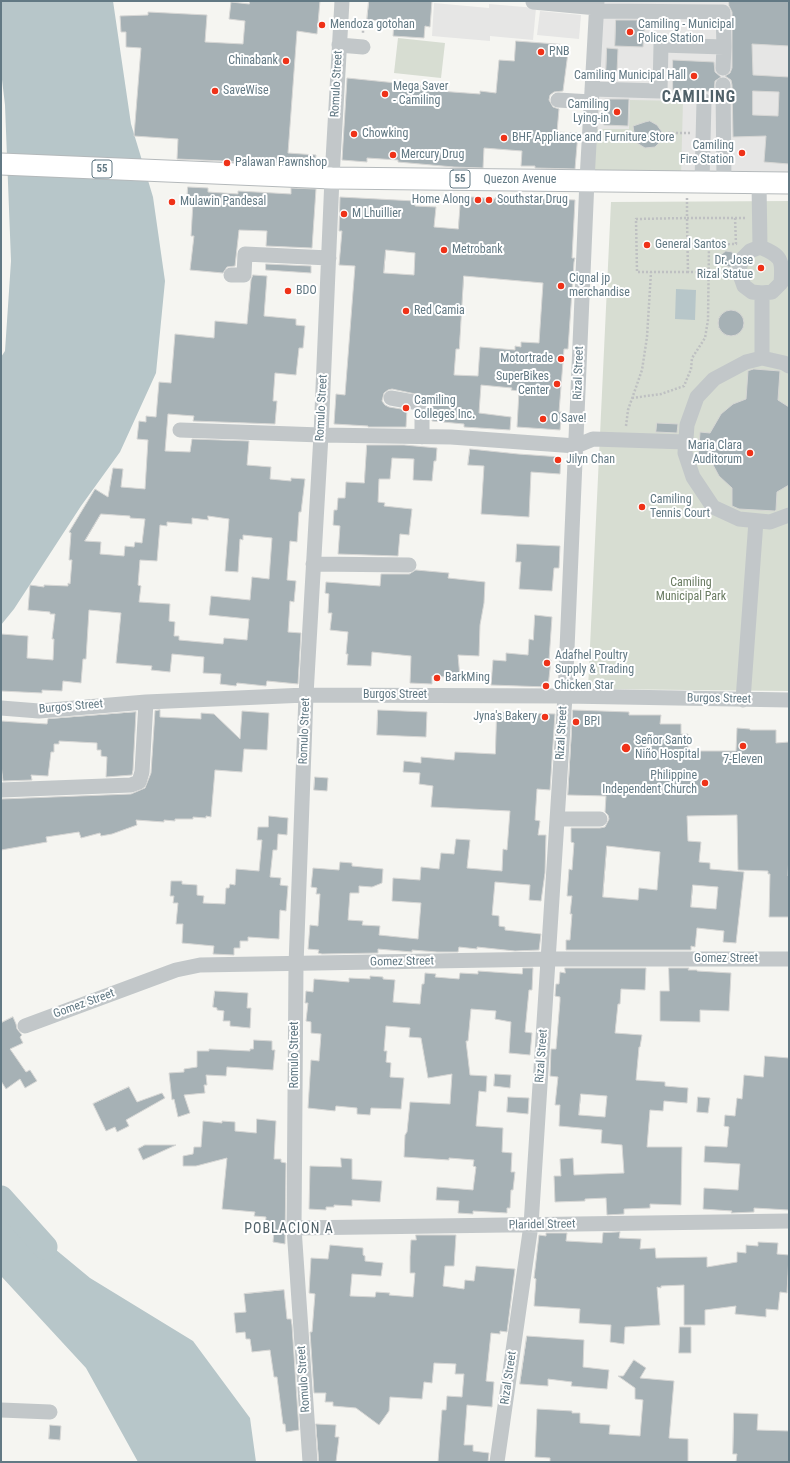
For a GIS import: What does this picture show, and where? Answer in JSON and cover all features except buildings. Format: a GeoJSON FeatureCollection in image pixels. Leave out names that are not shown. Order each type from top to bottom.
{"type":"FeatureCollection","features":[{"type":"Feature","properties":{"kind":"highway","name":"Quezon Avenue"},"geometry":{"type":"LineString","coordinates":[[1,164],[332,178],[789,183]]}},
{"type":"Feature","properties":{"kind":"street","name":"Romulo Street"},"geometry":{"type":"LineString","coordinates":[[310,1462],[294,1228],[296,965],[306,695],[321,435],[328,258],[342,1]]}},
{"type":"Feature","properties":{"kind":"street"},"geometry":{"type":"LineString","coordinates":[[533,2],[597,7],[723,12],[723,68]]}},
{"type":"Feature","properties":{"kind":"street","name":"Rizal Street"},"geometry":{"type":"LineString","coordinates":[[497,1462],[531,1225],[565,696],[587,180],[597,7]]}},
{"type":"Feature","properties":{"kind":"street"},"geometry":{"type":"LineString","coordinates":[[339,45],[363,47]]}},
{"type":"Feature","properties":{"kind":"street"},"geometry":{"type":"LineString","coordinates":[[558,100],[660,91],[662,45],[724,47]]}},
{"type":"Feature","properties":{"kind":"street"},"geometry":{"type":"LineString","coordinates":[[723,85],[724,183]]}},
{"type":"Feature","properties":{"kind":"street"},"geometry":{"type":"LineString","coordinates":[[694,182],[703,133],[704,101]]}},
{"type":"Feature","properties":{"kind":"street"},"geometry":{"type":"LineString","coordinates":[[759,183],[760,247]]}},
{"type":"Feature","properties":{"kind":"street"},"geometry":{"type":"LineString","coordinates":[[760,247],[773,252],[780,259],[782,272],[781,283],[772,292],[752,292],[744,286],[739,272],[741,260],[750,251],[760,247]]}},
{"type":"Feature","properties":{"kind":"street"},"geometry":{"type":"LineString","coordinates":[[232,275],[244,276],[245,254],[328,258]]}},
{"type":"Feature","properties":{"kind":"street"},"geometry":{"type":"LineString","coordinates":[[762,293],[762,358]]}},
{"type":"Feature","properties":{"kind":"street"},"geometry":{"type":"LineString","coordinates":[[789,366],[784,363],[762,358],[746,362],[714,379],[697,397],[687,425],[685,453],[693,477],[713,506],[739,519],[770,522],[789,515]]}},
{"type":"Feature","properties":{"kind":"street"},"geometry":{"type":"LineString","coordinates":[[391,398],[419,403],[422,408],[422,436]]}},
{"type":"Feature","properties":{"kind":"street"},"geometry":{"type":"LineString","coordinates":[[180,430],[321,435],[451,437],[576,446],[592,439],[686,442]]}},
{"type":"Feature","properties":{"kind":"street"},"geometry":{"type":"LineString","coordinates":[[743,700],[756,521]]}},
{"type":"Feature","properties":{"kind":"street"},"geometry":{"type":"LineString","coordinates":[[313,564],[410,565]]}},
{"type":"Feature","properties":{"kind":"street","name":"Burgos Street"},"geometry":{"type":"LineString","coordinates":[[1,708],[39,711],[146,702],[306,695],[565,696],[789,700]]}},
{"type":"Feature","properties":{"kind":"street"},"geometry":{"type":"LineString","coordinates":[[1,790],[131,784],[139,782],[142,772],[146,702]]}},
{"type":"Feature","properties":{"kind":"street"},"geometry":{"type":"LineString","coordinates":[[557,819],[600,819]]}},
{"type":"Feature","properties":{"kind":"street","name":"Gomez Street"},"geometry":{"type":"LineString","coordinates":[[25,1026],[176,970],[200,966],[549,959],[789,959]]}},
{"type":"Feature","properties":{"kind":"street","name":"Plaridel Street"},"geometry":{"type":"LineString","coordinates":[[294,1228],[789,1221]]}},
{"type":"Feature","properties":{"kind":"street"},"geometry":{"type":"LineString","coordinates":[[1,1410],[50,1412]]}},
{"type":"Feature","properties":{"kind":"path"},"geometry":{"type":"LineString","coordinates":[[660,91],[660,98],[704,101]]}},
{"type":"Feature","properties":{"kind":"path"},"geometry":{"type":"LineString","coordinates":[[668,133],[703,133]]}},
{"type":"Feature","properties":{"kind":"path"},"geometry":{"type":"LineString","coordinates":[[688,272],[687,218],[694,182]]}},
{"type":"Feature","properties":{"kind":"path"},"geometry":{"type":"LineString","coordinates":[[688,245],[736,244],[735,218]]}},
{"type":"Feature","properties":{"kind":"path"},"geometry":{"type":"LineString","coordinates":[[739,272],[637,272],[636,219],[760,218]]}},
{"type":"Feature","properties":{"kind":"path"},"geometry":{"type":"LineString","coordinates":[[632,398],[661,394],[684,386],[691,369],[692,358],[704,338],[708,320],[709,245]]}},
{"type":"Feature","properties":{"kind":"path"},"geometry":{"type":"LineString","coordinates":[[625,440],[628,410],[642,370],[647,337],[651,272]]}},
{"type":"Feature","properties":{"kind":"shaded area"},"geometry":{"type":"Polygon","coordinates":[[[1,1],[113,1],[131,124],[153,197],[165,281],[156,373],[120,452],[81,506],[14,609],[1,625],[1,357],[5,351],[11,261],[5,105],[1,71],[1,1]]]}},
{"type":"Feature","properties":{"kind":"shaded area"},"geometry":{"type":"Polygon","coordinates":[[[601,1],[789,1],[789,172],[594,170],[601,1]]]}},
{"type":"Feature","properties":{"kind":"shaded area"},"geometry":{"type":"Polygon","coordinates":[[[434,3],[489,8],[489,4],[536,8],[533,40],[490,36],[490,41],[432,36],[434,3]]]}},
{"type":"Feature","properties":{"kind":"shaded area"},"geometry":{"type":"Polygon","coordinates":[[[540,11],[581,15],[579,39],[537,35],[540,11]]]}},
{"type":"Feature","properties":{"kind":"shaded area"},"geometry":{"type":"Polygon","coordinates":[[[676,289],[696,290],[695,320],[675,319],[676,289]]]}},
{"type":"Feature","properties":{"kind":"shaded area"},"geometry":{"type":"Polygon","coordinates":[[[1,1200],[3,1206],[90,1278],[193,1341],[250,1418],[256,1462],[138,1462],[86,1368],[1,1276],[1,1200]]]}},
{"type":"Feature","properties":{"kind":"green space"},"geometry":{"type":"Polygon","coordinates":[[[398,38],[445,43],[441,78],[394,73],[398,38]]]}},
{"type":"Feature","properties":{"kind":"green space"},"geometry":{"type":"Polygon","coordinates":[[[630,100],[683,101],[681,176],[593,174],[594,129],[629,129],[630,100]]]}},
{"type":"Feature","properties":{"kind":"green space","name":"Camiling Municipal Park"},"geometry":{"type":"Polygon","coordinates":[[[789,201],[789,691],[588,689],[611,202],[789,201]]]}},
{"type":"Feature","properties":{"kind":"waterway"},"geometry":{"type":"LineString","coordinates":[[1,1198],[45,1247]]}},
{"type":"Feature","properties":{"kind":"place","name":"Mendoza gotohan"},"geometry":{"type":"Point","coordinates":[322,25]}},
{"type":"Feature","properties":{"kind":"place","name":"Camiling - Municipal Police Station"},"geometry":{"type":"Point","coordinates":[630,32]}},
{"type":"Feature","properties":{"kind":"place","name":"PNB"},"geometry":{"type":"Point","coordinates":[541,52]}},
{"type":"Feature","properties":{"kind":"place","name":"Chinabank"},"geometry":{"type":"Point","coordinates":[286,61]}},
{"type":"Feature","properties":{"kind":"place","name":"Camiling Municipal Hall"},"geometry":{"type":"Point","coordinates":[694,76]}},
{"type":"Feature","properties":{"kind":"place","name":"SaveWise"},"geometry":{"type":"Point","coordinates":[215,91]}},
{"type":"Feature","properties":{"kind":"place","name":"Mega Saver - Camiling"},"geometry":{"type":"Point","coordinates":[385,94]}},
{"type":"Feature","properties":{"kind":"place","name":"Camiling Lying-in"},"geometry":{"type":"Point","coordinates":[617,112]}},
{"type":"Feature","properties":{"kind":"place","name":"Chowking"},"geometry":{"type":"Point","coordinates":[354,134]}},
{"type":"Feature","properties":{"kind":"place","name":"BHF Appliance and Furniture Store"},"geometry":{"type":"Point","coordinates":[504,138]}},
{"type":"Feature","properties":{"kind":"place","name":"Camiling Fire Station"},"geometry":{"type":"Point","coordinates":[742,153]}},
{"type":"Feature","properties":{"kind":"place","name":"Mercury Drug"},"geometry":{"type":"Point","coordinates":[393,155]}},
{"type":"Feature","properties":{"kind":"place","name":"Palawan Pawnshop"},"geometry":{"type":"Point","coordinates":[227,163]}},
{"type":"Feature","properties":{"kind":"place","name":"Home Along"},"geometry":{"type":"Point","coordinates":[478,200]}},
{"type":"Feature","properties":{"kind":"place","name":"Southstar Drug"},"geometry":{"type":"Point","coordinates":[489,200]}},
{"type":"Feature","properties":{"kind":"place","name":"Mulawin Pandesal"},"geometry":{"type":"Point","coordinates":[172,202]}},
{"type":"Feature","properties":{"kind":"place","name":"M Lhuillier"},"geometry":{"type":"Point","coordinates":[344,214]}},
{"type":"Feature","properties":{"kind":"place","name":"General Santos"},"geometry":{"type":"Point","coordinates":[647,245]}},
{"type":"Feature","properties":{"kind":"place","name":"Metrobank"},"geometry":{"type":"Point","coordinates":[444,250]}},
{"type":"Feature","properties":{"kind":"place","name":"Dr. Jose Rizal Statue"},"geometry":{"type":"Point","coordinates":[761,268]}},
{"type":"Feature","properties":{"kind":"place","name":"Cignal jp merchandise"},"geometry":{"type":"Point","coordinates":[561,286]}},
{"type":"Feature","properties":{"kind":"place","name":"BDO"},"geometry":{"type":"Point","coordinates":[288,291]}},
{"type":"Feature","properties":{"kind":"place","name":"Red Camia"},"geometry":{"type":"Point","coordinates":[406,311]}},
{"type":"Feature","properties":{"kind":"place","name":"Motortrade"},"geometry":{"type":"Point","coordinates":[561,359]}},
{"type":"Feature","properties":{"kind":"place","name":"SuperBikes Center"},"geometry":{"type":"Point","coordinates":[557,384]}},
{"type":"Feature","properties":{"kind":"place","name":"Camiling Colleges Inc."},"geometry":{"type":"Point","coordinates":[406,408]}},
{"type":"Feature","properties":{"kind":"place","name":"O Save!"},"geometry":{"type":"Point","coordinates":[543,419]}},
{"type":"Feature","properties":{"kind":"place","name":"Maria Clara Auditorum"},"geometry":{"type":"Point","coordinates":[750,453]}},
{"type":"Feature","properties":{"kind":"place","name":"Jilyn Chan"},"geometry":{"type":"Point","coordinates":[558,460]}},
{"type":"Feature","properties":{"kind":"place","name":"Camiling Tennis Court"},"geometry":{"type":"Point","coordinates":[642,507]}},
{"type":"Feature","properties":{"kind":"place","name":"Adafhel Poultry Supply & Trading"},"geometry":{"type":"Point","coordinates":[547,663]}},
{"type":"Feature","properties":{"kind":"place","name":"BarkMing"},"geometry":{"type":"Point","coordinates":[437,678]}},
{"type":"Feature","properties":{"kind":"place","name":"Chicken Star"},"geometry":{"type":"Point","coordinates":[546,686]}},
{"type":"Feature","properties":{"kind":"place","name":"Jyna's Bakery"},"geometry":{"type":"Point","coordinates":[545,717]}},
{"type":"Feature","properties":{"kind":"place","name":"BPI"},"geometry":{"type":"Point","coordinates":[576,722]}},
{"type":"Feature","properties":{"kind":"place","name":"7-Eleven"},"geometry":{"type":"Point","coordinates":[743,746]}},
{"type":"Feature","properties":{"kind":"place","name":"Señor Santo Niño Hospital"},"geometry":{"type":"Point","coordinates":[626,748]}},
{"type":"Feature","properties":{"kind":"place","name":"Philippine Independent Church"},"geometry":{"type":"Point","coordinates":[705,783]}},
{"type":"Feature","properties":{"kind":"district","name":"CAMILING"},"geometry":{"type":"Point","coordinates":[699,98]}},
{"type":"Feature","properties":{"kind":"district","name":"POBLACION A"},"geometry":{"type":"Point","coordinates":[289,1229]}}]}
